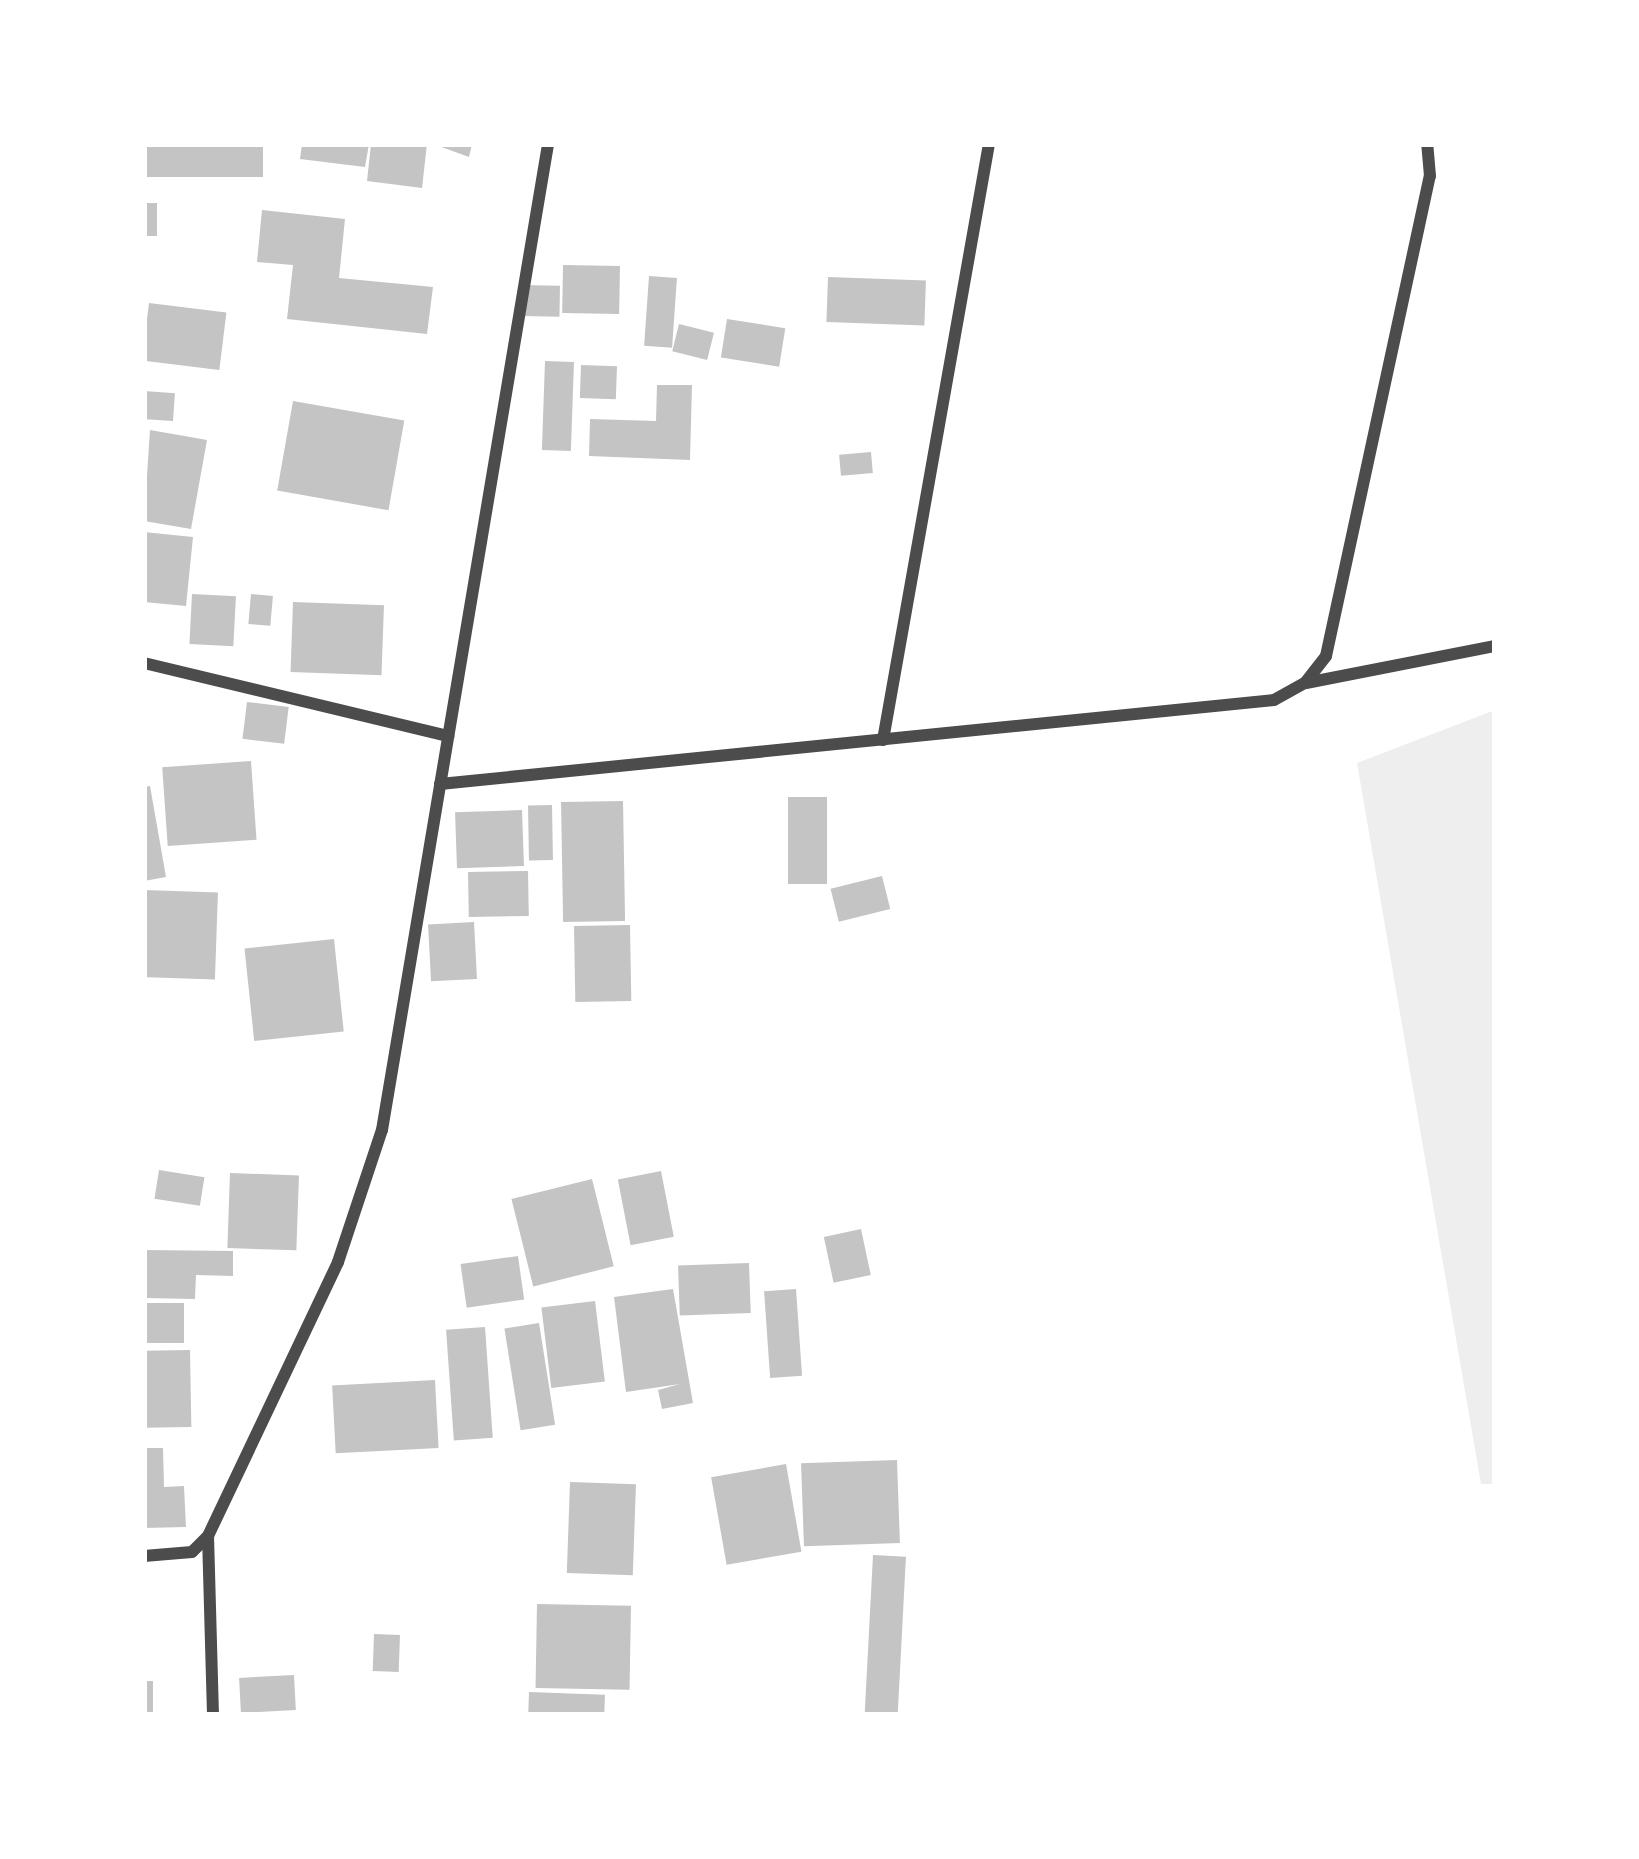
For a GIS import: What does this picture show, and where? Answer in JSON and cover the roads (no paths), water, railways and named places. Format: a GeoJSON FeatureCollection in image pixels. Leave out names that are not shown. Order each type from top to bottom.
{"type":"FeatureCollection","features":[{"type":"Feature","properties":{"kind":"street"},"geometry":{"type":"LineString","coordinates":[[144,1556],[192,1552],[208,1536],[338,1262],[382,1130],[548,144]]}},
{"type":"Feature","properties":{"kind":"street"},"geometry":{"type":"LineString","coordinates":[[883,740],[989,144]]}},
{"type":"Feature","properties":{"kind":"street"},"geometry":{"type":"LineString","coordinates":[[1305,683],[1326,656],[1430,176],[1427,144]]}},
{"type":"Feature","properties":{"kind":"street"},"geometry":{"type":"LineString","coordinates":[[440,784],[1274,700],[1305,683],[1495,646]]}},
{"type":"Feature","properties":{"kind":"street"},"geometry":{"type":"LineString","coordinates":[[144,663],[448,736]]}},
{"type":"Feature","properties":{"kind":"street"},"geometry":{"type":"LineString","coordinates":[[208,1536],[213,1715]]}}]}
